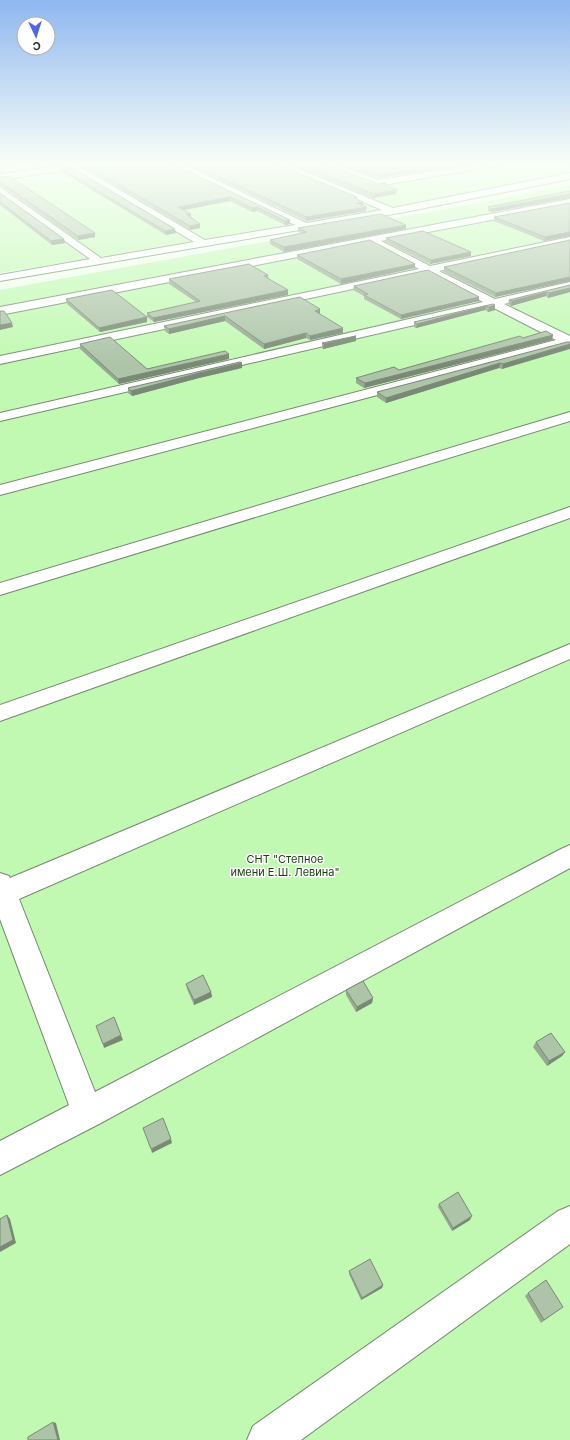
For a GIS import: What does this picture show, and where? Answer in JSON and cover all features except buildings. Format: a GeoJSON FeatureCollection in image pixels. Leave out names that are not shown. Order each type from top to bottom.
{"type":"FeatureCollection","features":[{"type":"Feature","properties":{"kind":"street"},"geometry":{"type":"LineString","coordinates":[[56,230],[99,261]]}},
{"type":"Feature","properties":{"kind":"street"},"geometry":{"type":"LineString","coordinates":[[181,230],[203,243]]}},
{"type":"Feature","properties":{"kind":"street"},"geometry":{"type":"LineString","coordinates":[[0,278],[280,230]]}},
{"type":"Feature","properties":{"kind":"street"},"geometry":{"type":"LineString","coordinates":[[0,311],[422,230]]}},
{"type":"Feature","properties":{"kind":"street"},"geometry":{"type":"LineString","coordinates":[[371,240],[569,341]]}},
{"type":"Feature","properties":{"kind":"street"},"geometry":{"type":"LineString","coordinates":[[0,360],[570,240]]}},
{"type":"Feature","properties":{"kind":"street"},"geometry":{"type":"LineString","coordinates":[[0,417],[570,285]]}},
{"type":"Feature","properties":{"kind":"street"},"geometry":{"type":"LineString","coordinates":[[0,490],[569,341]]}},
{"type":"Feature","properties":{"kind":"street"},"geometry":{"type":"LineString","coordinates":[[0,589],[570,416]]}},
{"type":"Feature","properties":{"kind":"street"},"geometry":{"type":"LineString","coordinates":[[0,713],[570,512]]}},
{"type":"Feature","properties":{"kind":"street"},"geometry":{"type":"LineString","coordinates":[[88,1113],[2,889],[570,651]]}},
{"type":"Feature","properties":{"kind":"street"},"geometry":{"type":"LineString","coordinates":[[0,1160],[570,856]]}},
{"type":"Feature","properties":{"kind":"street"},"geometry":{"type":"LineString","coordinates":[[267,1440],[570,1223]]}},
{"type":"Feature","properties":{"kind":"green space"},"geometry":{"type":"Polygon","coordinates":[[[0,230],[260,230],[0,273],[0,230]]]}},
{"type":"Feature","properties":{"kind":"green space","name":"СНТ \"Степное имени Е.Ш. Левина\""},"geometry":{"type":"Polygon","coordinates":[[[328,230],[570,230],[570,1440],[0,1440],[0,290],[328,230]]]}}]}
